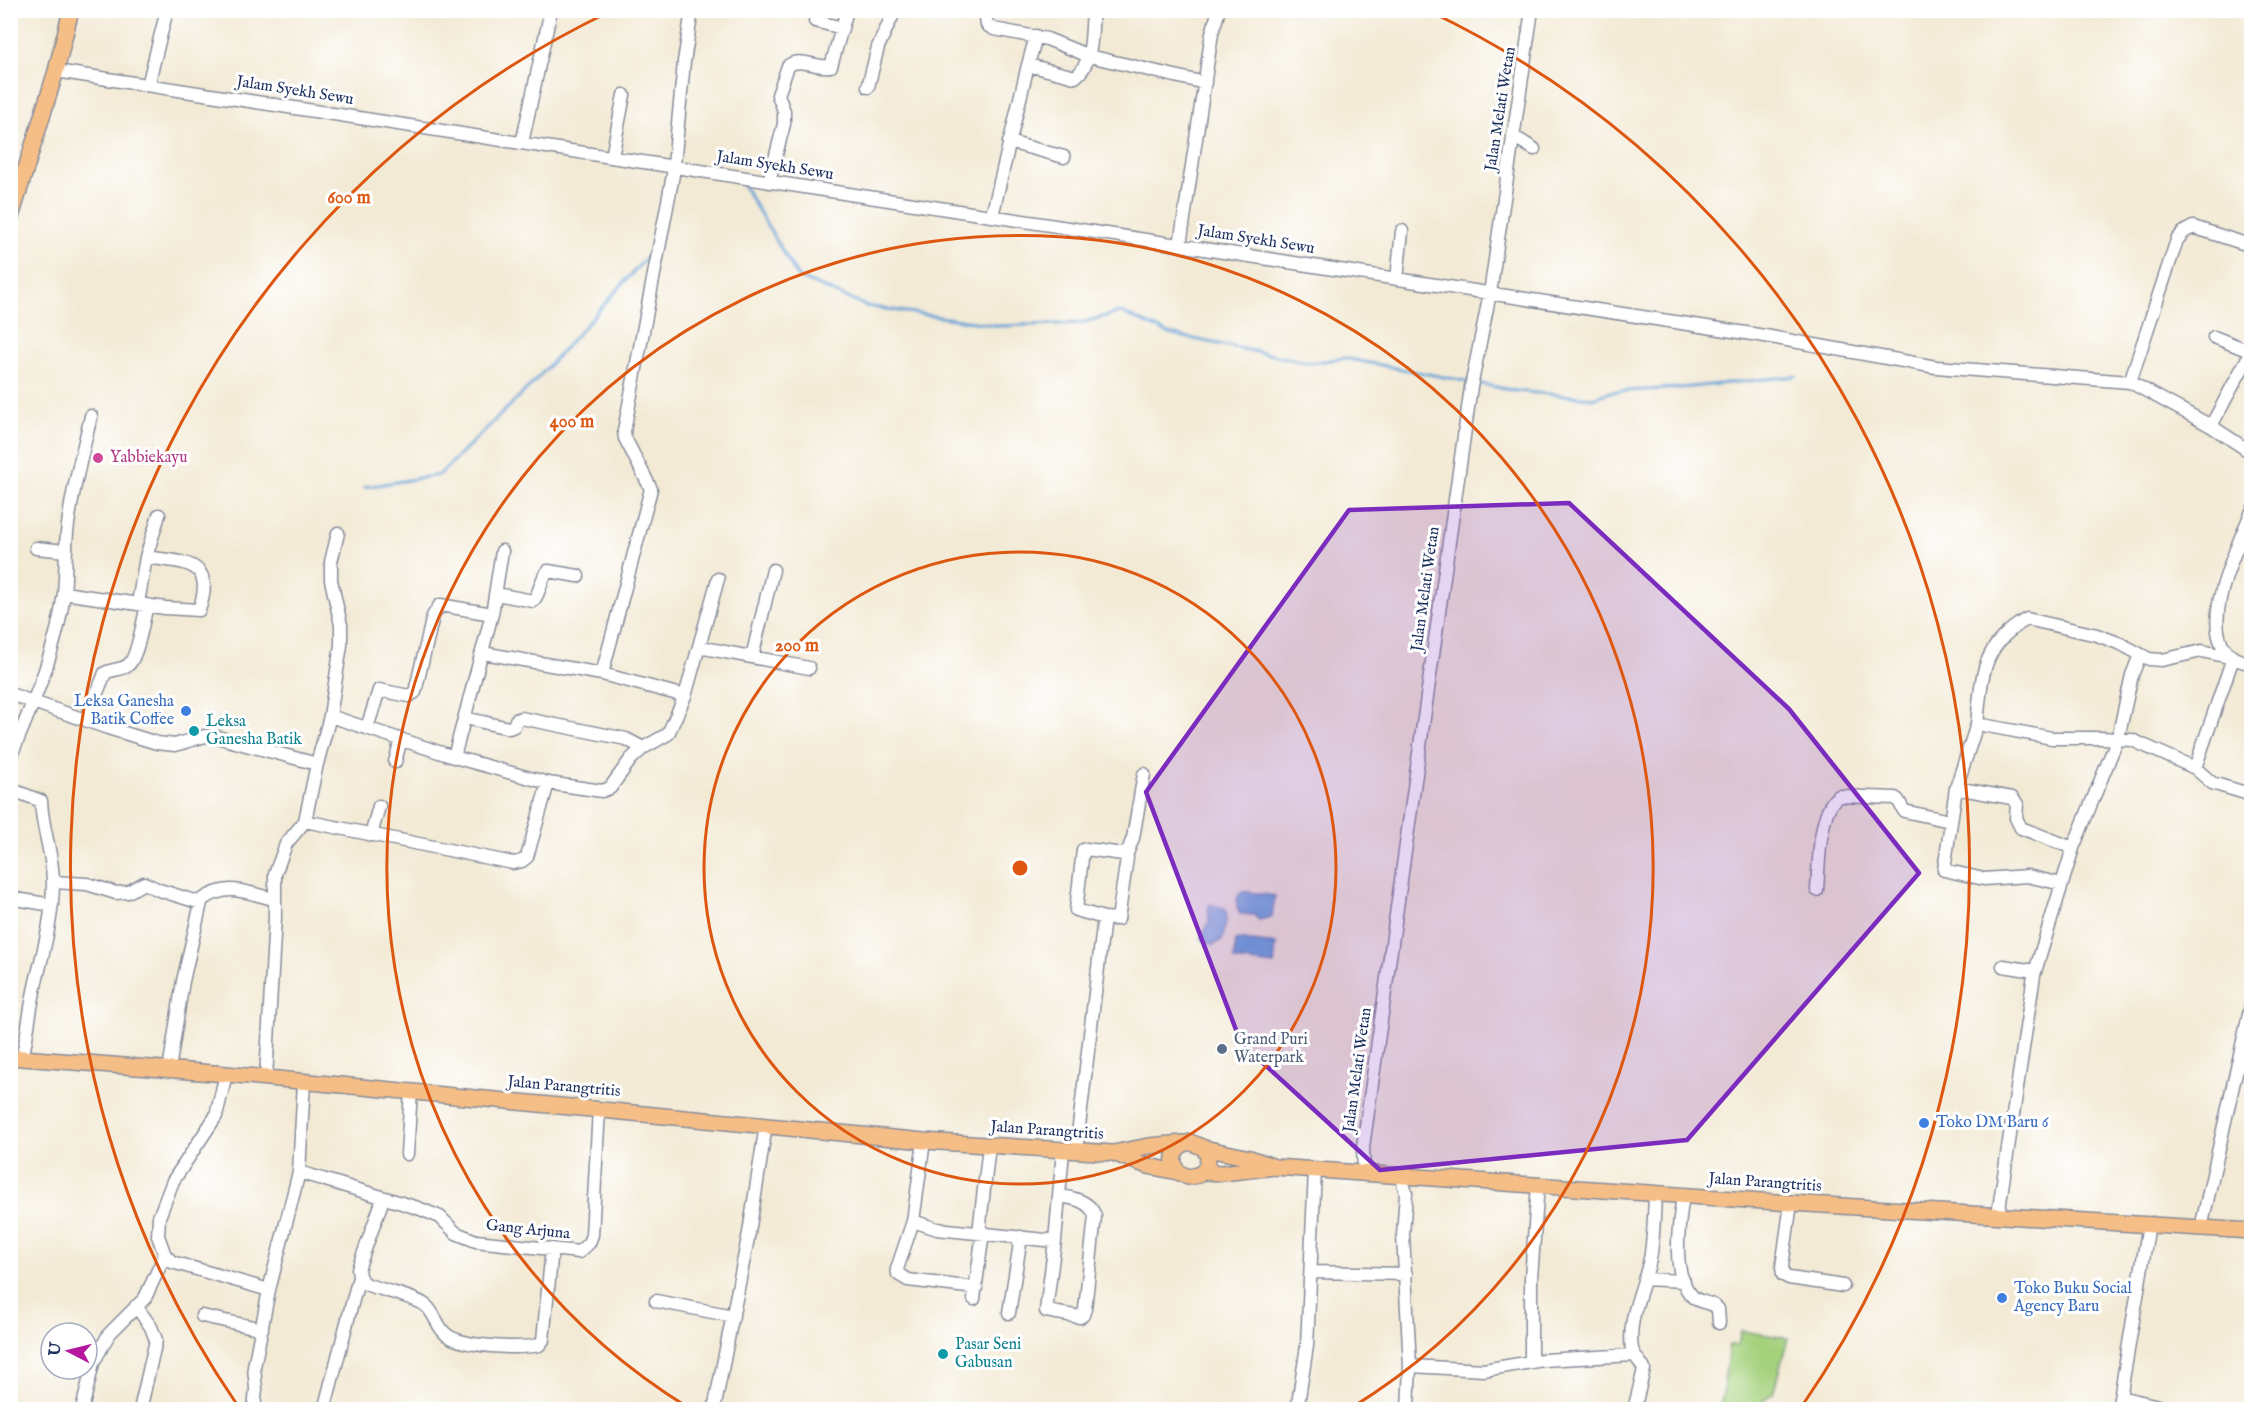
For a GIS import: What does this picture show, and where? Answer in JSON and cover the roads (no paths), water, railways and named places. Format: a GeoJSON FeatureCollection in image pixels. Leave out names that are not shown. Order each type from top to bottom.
{"type":"FeatureCollection","features":[{"type":"Feature","properties":{"kind":"main road"},"geometry":{"type":"LineString","coordinates":[[10,220],[56,71],[71,10]]}},
{"type":"Feature","properties":{"kind":"main road","name":"Jalan Parangtritis"},"geometry":{"type":"LineString","coordinates":[[16,1058],[226,1074],[924,1141],[1113,1154],[1148,1166],[1178,1172]]}},
{"type":"Feature","properties":{"kind":"main road"},"geometry":{"type":"LineString","coordinates":[[1195,1142],[1204,1148],[1208,1157],[1204,1172],[1194,1177],[1182,1176],[1178,1172],[1173,1156],[1183,1143],[1195,1142]]}},
{"type":"Feature","properties":{"kind":"main road","name":"Jalan Parangtritis"},"geometry":{"type":"LineString","coordinates":[[1113,1154],[1149,1146],[1183,1143]]}},
{"type":"Feature","properties":{"kind":"main road","name":"Jalan Parangtritis"},"geometry":{"type":"LineString","coordinates":[[1204,1148],[1250,1158],[1275,1167]]}},
{"type":"Feature","properties":{"kind":"main road","name":"Jalan Parangtritis"},"geometry":{"type":"LineString","coordinates":[[1204,1172],[1222,1173],[1275,1167],[1791,1203],[2252,1231]]}},
{"type":"Feature","properties":{"kind":"street"},"geometry":{"type":"LineString","coordinates":[[522,143],[551,10]]}},
{"type":"Feature","properties":{"kind":"street"},"geometry":{"type":"LineString","coordinates":[[603,674],[651,489],[625,438],[624,430],[673,170],[684,62],[692,10]]}},
{"type":"Feature","properties":{"kind":"street"},"geometry":{"type":"LineString","coordinates":[[769,182],[784,124],[784,111],[778,95],[788,66],[795,62],[822,67],[831,66],[847,10]]}},
{"type":"Feature","properties":{"kind":"street"},"geometry":{"type":"LineString","coordinates":[[868,87],[878,47],[896,10]]}},
{"type":"Feature","properties":{"kind":"street"},"geometry":{"type":"LineString","coordinates":[[985,10],[986,21],[990,27],[1036,36],[1089,56],[1205,83]]}},
{"type":"Feature","properties":{"kind":"street"},"geometry":{"type":"LineString","coordinates":[[1028,65],[1075,77],[1080,73],[1089,56],[1094,10]]}},
{"type":"Feature","properties":{"kind":"street"},"geometry":{"type":"LineString","coordinates":[[1180,246],[1212,33],[1219,10]]}},
{"type":"Feature","properties":{"kind":"street","name":"Jalan Melati Wetan"},"geometry":{"type":"LineString","coordinates":[[1364,1173],[1364,1147],[1471,387],[1490,293],[1532,10]]}},
{"type":"Feature","properties":{"kind":"street"},"geometry":{"type":"LineString","coordinates":[[148,85],[166,15]]}},
{"type":"Feature","properties":{"kind":"street"},"geometry":{"type":"LineString","coordinates":[[815,21],[842,28]]}},
{"type":"Feature","properties":{"kind":"street"},"geometry":{"type":"LineString","coordinates":[[992,216],[1036,36]]}},
{"type":"Feature","properties":{"kind":"street","name":"Jalam Syekh Sewu"},"geometry":{"type":"LineString","coordinates":[[56,71],[612,157],[673,170],[769,182],[1765,336],[1936,366],[2130,382]]}},
{"type":"Feature","properties":{"kind":"street"},"geometry":{"type":"LineString","coordinates":[[612,157],[624,95]]}},
{"type":"Feature","properties":{"kind":"street"},"geometry":{"type":"LineString","coordinates":[[1513,136],[1534,149]]}},
{"type":"Feature","properties":{"kind":"street"},"geometry":{"type":"LineString","coordinates":[[1009,142],[1064,157]]}},
{"type":"Feature","properties":{"kind":"street"},"geometry":{"type":"LineString","coordinates":[[2252,246],[2193,227],[2184,232],[2177,240],[2130,382],[2211,426],[2252,453]]}},
{"type":"Feature","properties":{"kind":"street"},"geometry":{"type":"LineString","coordinates":[[1398,279],[1402,231]]}},
{"type":"Feature","properties":{"kind":"street"},"geometry":{"type":"LineString","coordinates":[[2211,426],[2251,352],[2214,338]]}},
{"type":"Feature","properties":{"kind":"street"},"geometry":{"type":"LineString","coordinates":[[10,758],[46,669],[64,593],[66,551],[75,486],[91,416]]}},
{"type":"Feature","properties":{"kind":"street"},"geometry":{"type":"LineString","coordinates":[[2233,658],[2221,643],[2217,629],[2217,609],[2252,511]]}},
{"type":"Feature","properties":{"kind":"street"},"geometry":{"type":"LineString","coordinates":[[86,720],[105,673],[124,668],[131,661],[141,632],[146,557],[159,515]]}},
{"type":"Feature","properties":{"kind":"street"},"geometry":{"type":"LineString","coordinates":[[266,1078],[275,916],[275,874],[286,844],[306,821],[317,764],[330,716],[341,645],[341,625],[331,580],[331,562],[338,533]]}},
{"type":"Feature","properties":{"kind":"street"},"geometry":{"type":"LineString","coordinates":[[36,548],[66,551]]}},
{"type":"Feature","properties":{"kind":"street"},"geometry":{"type":"LineString","coordinates":[[454,757],[483,653],[496,594],[502,551]]}},
{"type":"Feature","properties":{"kind":"street"},"geometry":{"type":"LineString","coordinates":[[64,593],[196,611],[200,607],[203,577],[200,569],[191,565],[146,557]]}},
{"type":"Feature","properties":{"kind":"street"},"geometry":{"type":"LineString","coordinates":[[752,657],[772,570]]}},
{"type":"Feature","properties":{"kind":"street"},"geometry":{"type":"LineString","coordinates":[[496,594],[533,601],[539,593],[543,576],[548,571],[578,576]]}},
{"type":"Feature","properties":{"kind":"street"},"geometry":{"type":"LineString","coordinates":[[330,716],[454,757],[548,783],[602,792],[610,788],[631,759],[643,748],[668,734],[685,696],[718,579]]}},
{"type":"Feature","properties":{"kind":"street"},"geometry":{"type":"LineString","coordinates":[[368,728],[379,690],[409,696],[415,692],[437,607],[440,605],[492,614]]}},
{"type":"Feature","properties":{"kind":"street"},"geometry":{"type":"LineString","coordinates":[[2062,884],[2027,876],[1983,879],[1944,870],[1956,788],[1977,724],[1983,671],[1986,660],[2001,637],[2027,620],[2097,635],[2121,644],[2149,659],[2162,660],[2207,651],[2252,664]]}},
{"type":"Feature","properties":{"kind":"street"},"geometry":{"type":"LineString","coordinates":[[699,647],[810,668]]}},
{"type":"Feature","properties":{"kind":"street"},"geometry":{"type":"LineString","coordinates":[[483,653],[603,674],[685,696]]}},
{"type":"Feature","properties":{"kind":"street"},"geometry":{"type":"LineString","coordinates":[[1998,1215],[2035,971],[2073,848],[2118,738],[2132,675],[2140,655]]}},
{"type":"Feature","properties":{"kind":"street"},"geometry":{"type":"LineString","coordinates":[[2195,768],[2233,658]]}},
{"type":"Feature","properties":{"kind":"street"},"geometry":{"type":"LineString","coordinates":[[10,694],[157,743],[175,745],[211,736],[317,764]]}},
{"type":"Feature","properties":{"kind":"street"},"geometry":{"type":"LineString","coordinates":[[465,718],[509,728],[521,718],[626,739],[643,748]]}},
{"type":"Feature","properties":{"kind":"street"},"geometry":{"type":"LineString","coordinates":[[1977,724],[2052,738],[2118,738],[2143,743],[2195,768],[2212,783],[2252,795]]}},
{"type":"Feature","properties":{"kind":"street"},"geometry":{"type":"LineString","coordinates":[[395,762],[401,739]]}},
{"type":"Feature","properties":{"kind":"street"},"geometry":{"type":"LineString","coordinates":[[1126,856],[1083,850],[1076,910],[1104,918],[1118,919],[1126,856],[1133,838],[1144,774]]}},
{"type":"Feature","properties":{"kind":"street"},"geometry":{"type":"LineString","coordinates":[[306,821],[513,863],[527,857],[548,783]]}},
{"type":"Feature","properties":{"kind":"street"},"geometry":{"type":"LineString","coordinates":[[1956,788],[2012,798],[2017,804],[2016,818],[2021,828],[2073,848]]}},
{"type":"Feature","properties":{"kind":"street"},"geometry":{"type":"LineString","coordinates":[[10,789],[41,801],[42,817],[51,851],[53,882],[49,925],[33,997],[16,1058]]}},
{"type":"Feature","properties":{"kind":"street"},"geometry":{"type":"LineString","coordinates":[[1817,890],[1825,821],[1830,806],[1839,796],[1895,798],[1904,811],[1950,820]]}},
{"type":"Feature","properties":{"kind":"street"},"geometry":{"type":"LineString","coordinates":[[371,835],[379,806]]}},
{"type":"Feature","properties":{"kind":"street"},"geometry":{"type":"LineString","coordinates":[[53,882],[87,884],[116,893],[128,892],[144,883],[159,890],[200,902],[223,889],[274,899]]}},
{"type":"Feature","properties":{"kind":"street"},"geometry":{"type":"LineString","coordinates":[[10,898],[51,905]]}},
{"type":"Feature","properties":{"kind":"street"},"geometry":{"type":"LineString","coordinates":[[169,1070],[183,981],[201,907],[200,902]]}},
{"type":"Feature","properties":{"kind":"street"},"geometry":{"type":"LineString","coordinates":[[1059,1196],[1081,1200],[1093,1210],[1095,1216],[1085,1309],[1080,1317],[1046,1311],[1059,1196],[1070,1151],[1104,918]]}},
{"type":"Feature","properties":{"kind":"street"},"geometry":{"type":"LineString","coordinates":[[2003,966],[2035,971]]}},
{"type":"Feature","properties":{"kind":"street"},"geometry":{"type":"LineString","coordinates":[[2201,1228],[2252,1001]]}},
{"type":"Feature","properties":{"kind":"street"},"geometry":{"type":"LineString","coordinates":[[226,1074],[216,1116],[173,1181],[159,1217],[157,1230],[165,1255],[172,1262],[269,1290]]}},
{"type":"Feature","properties":{"kind":"street"},"geometry":{"type":"LineString","coordinates":[[254,1410],[256,1389],[254,1367],[269,1290],[299,1172],[304,1082]]}},
{"type":"Feature","properties":{"kind":"street"},"geometry":{"type":"LineString","coordinates":[[407,1154],[411,1091]]}},
{"type":"Feature","properties":{"kind":"street","name":"Gang Arjuna"},"geometry":{"type":"LineString","coordinates":[[299,1172],[418,1208],[440,1217],[456,1233],[476,1241],[579,1252],[589,1243],[592,1235],[599,1109]]}},
{"type":"Feature","properties":{"kind":"street"},"geometry":{"type":"LineString","coordinates":[[714,1410],[733,1316],[766,1125]]}},
{"type":"Feature","properties":{"kind":"street"},"geometry":{"type":"LineString","coordinates":[[924,1141],[913,1221],[897,1269],[898,1274],[908,1280],[975,1294],[989,1146]]}},
{"type":"Feature","properties":{"kind":"street"},"geometry":{"type":"LineString","coordinates":[[1297,1410],[1307,1346],[1315,1170]]}},
{"type":"Feature","properties":{"kind":"street"},"geometry":{"type":"LineString","coordinates":[[1401,1176],[1406,1193],[1403,1235],[1410,1366],[1408,1410]]}},
{"type":"Feature","properties":{"kind":"street"},"geometry":{"type":"LineString","coordinates":[[1531,1362],[1531,1278],[1538,1185]]}},
{"type":"Feature","properties":{"kind":"street"},"geometry":{"type":"LineString","coordinates":[[1634,1410],[1644,1372],[1643,1366],[1634,1355],[1632,1342],[1634,1318],[1652,1247],[1655,1194]]}},
{"type":"Feature","properties":{"kind":"street"},"geometry":{"type":"LineString","coordinates":[[1683,1195],[1677,1247],[1680,1267],[1684,1281],[1693,1297],[1712,1303],[1718,1309],[1719,1323]]}},
{"type":"Feature","properties":{"kind":"street"},"geometry":{"type":"LineString","coordinates":[[324,1410],[359,1277],[358,1269],[383,1199]]}},
{"type":"Feature","properties":{"kind":"street"},"geometry":{"type":"LineString","coordinates":[[1791,1203],[1782,1267],[1783,1275],[1789,1278],[1843,1286]]}},
{"type":"Feature","properties":{"kind":"street"},"geometry":{"type":"LineString","coordinates":[[913,1221],[937,1229],[1055,1241]]}},
{"type":"Feature","properties":{"kind":"street"},"geometry":{"type":"LineString","coordinates":[[2149,1224],[2119,1403],[2176,1410]]}},
{"type":"Feature","properties":{"kind":"street"},"geometry":{"type":"LineString","coordinates":[[1009,1313],[1021,1237]]}},
{"type":"Feature","properties":{"kind":"street"},"geometry":{"type":"LineString","coordinates":[[359,1277],[368,1285],[427,1306],[441,1329],[453,1338],[475,1344],[508,1347],[534,1346],[539,1345],[543,1340],[552,1249]]}},
{"type":"Feature","properties":{"kind":"street"},"geometry":{"type":"LineString","coordinates":[[82,1410],[93,1363],[109,1334],[145,1298],[165,1255]]}},
{"type":"Feature","properties":{"kind":"street"},"geometry":{"type":"LineString","coordinates":[[1311,1272],[1406,1274]]}},
{"type":"Feature","properties":{"kind":"street"},"geometry":{"type":"LineString","coordinates":[[1644,1279],[1684,1281]]}},
{"type":"Feature","properties":{"kind":"street"},"geometry":{"type":"LineString","coordinates":[[656,1302],[733,1316]]}},
{"type":"Feature","properties":{"kind":"street"},"geometry":{"type":"LineString","coordinates":[[136,1306],[151,1327],[156,1340],[140,1410]]}},
{"type":"Feature","properties":{"kind":"street"},"geometry":{"type":"LineString","coordinates":[[202,1316],[262,1329]]}},
{"type":"Feature","properties":{"kind":"street"},"geometry":{"type":"LineString","coordinates":[[1410,1366],[1484,1370],[1531,1362],[1634,1355]]}},
{"type":"Feature","properties":{"kind":"water"},"geometry":{"type":"Polygon","coordinates":[[[1242,891],[1275,896],[1272,917],[1259,920],[1254,915],[1240,914],[1236,902],[1242,891]]]}},
{"type":"Feature","properties":{"kind":"water"},"geometry":{"type":"Polygon","coordinates":[[[1210,904],[1225,908],[1227,915],[1223,939],[1213,945],[1203,941],[1201,937],[1208,923],[1210,904]]]}},
{"type":"Feature","properties":{"kind":"water"},"geometry":{"type":"Polygon","coordinates":[[[1236,939],[1276,944],[1274,965],[1234,960],[1236,939]]]}},
{"type":"Feature","properties":{"kind":"waterway"},"geometry":{"type":"LineString","coordinates":[[742,183],[798,277],[866,306],[1001,326],[1081,323],[1120,312],[1170,334],[1311,363],[1344,358],[1470,382]]}},
{"type":"Feature","properties":{"kind":"waterway"},"geometry":{"type":"LineString","coordinates":[[365,487],[439,475],[535,381],[655,248]]}},
{"type":"Feature","properties":{"kind":"waterway"},"geometry":{"type":"LineString","coordinates":[[1476,383],[1516,391],[1593,398],[1610,392],[1681,388],[1796,376]]}},
{"type":"Feature","properties":{"kind":"place","name":"Yabbiekayu"},"geometry":{"type":"Point","coordinates":[98,458]}},
{"type":"Feature","properties":{"kind":"place","name":"Leksa Ganesha Batik Coffee"},"geometry":{"type":"Point","coordinates":[186,711]}},
{"type":"Feature","properties":{"kind":"place","name":"Leksa Ganesha Batik"},"geometry":{"type":"Point","coordinates":[194,731]}},
{"type":"Feature","properties":{"kind":"place","name":"Grand Puri Waterpark"},"geometry":{"type":"Point","coordinates":[1222,1049]}},
{"type":"Feature","properties":{"kind":"place","name":"Toko DM Baru 6"},"geometry":{"type":"Point","coordinates":[1924,1123]}},
{"type":"Feature","properties":{"kind":"place","name":"Toko Buku Social Agency Baru"},"geometry":{"type":"Point","coordinates":[2002,1298]}},
{"type":"Feature","properties":{"kind":"place","name":"Pasar Seni Gabusan"},"geometry":{"type":"Point","coordinates":[943,1354]}}]}
